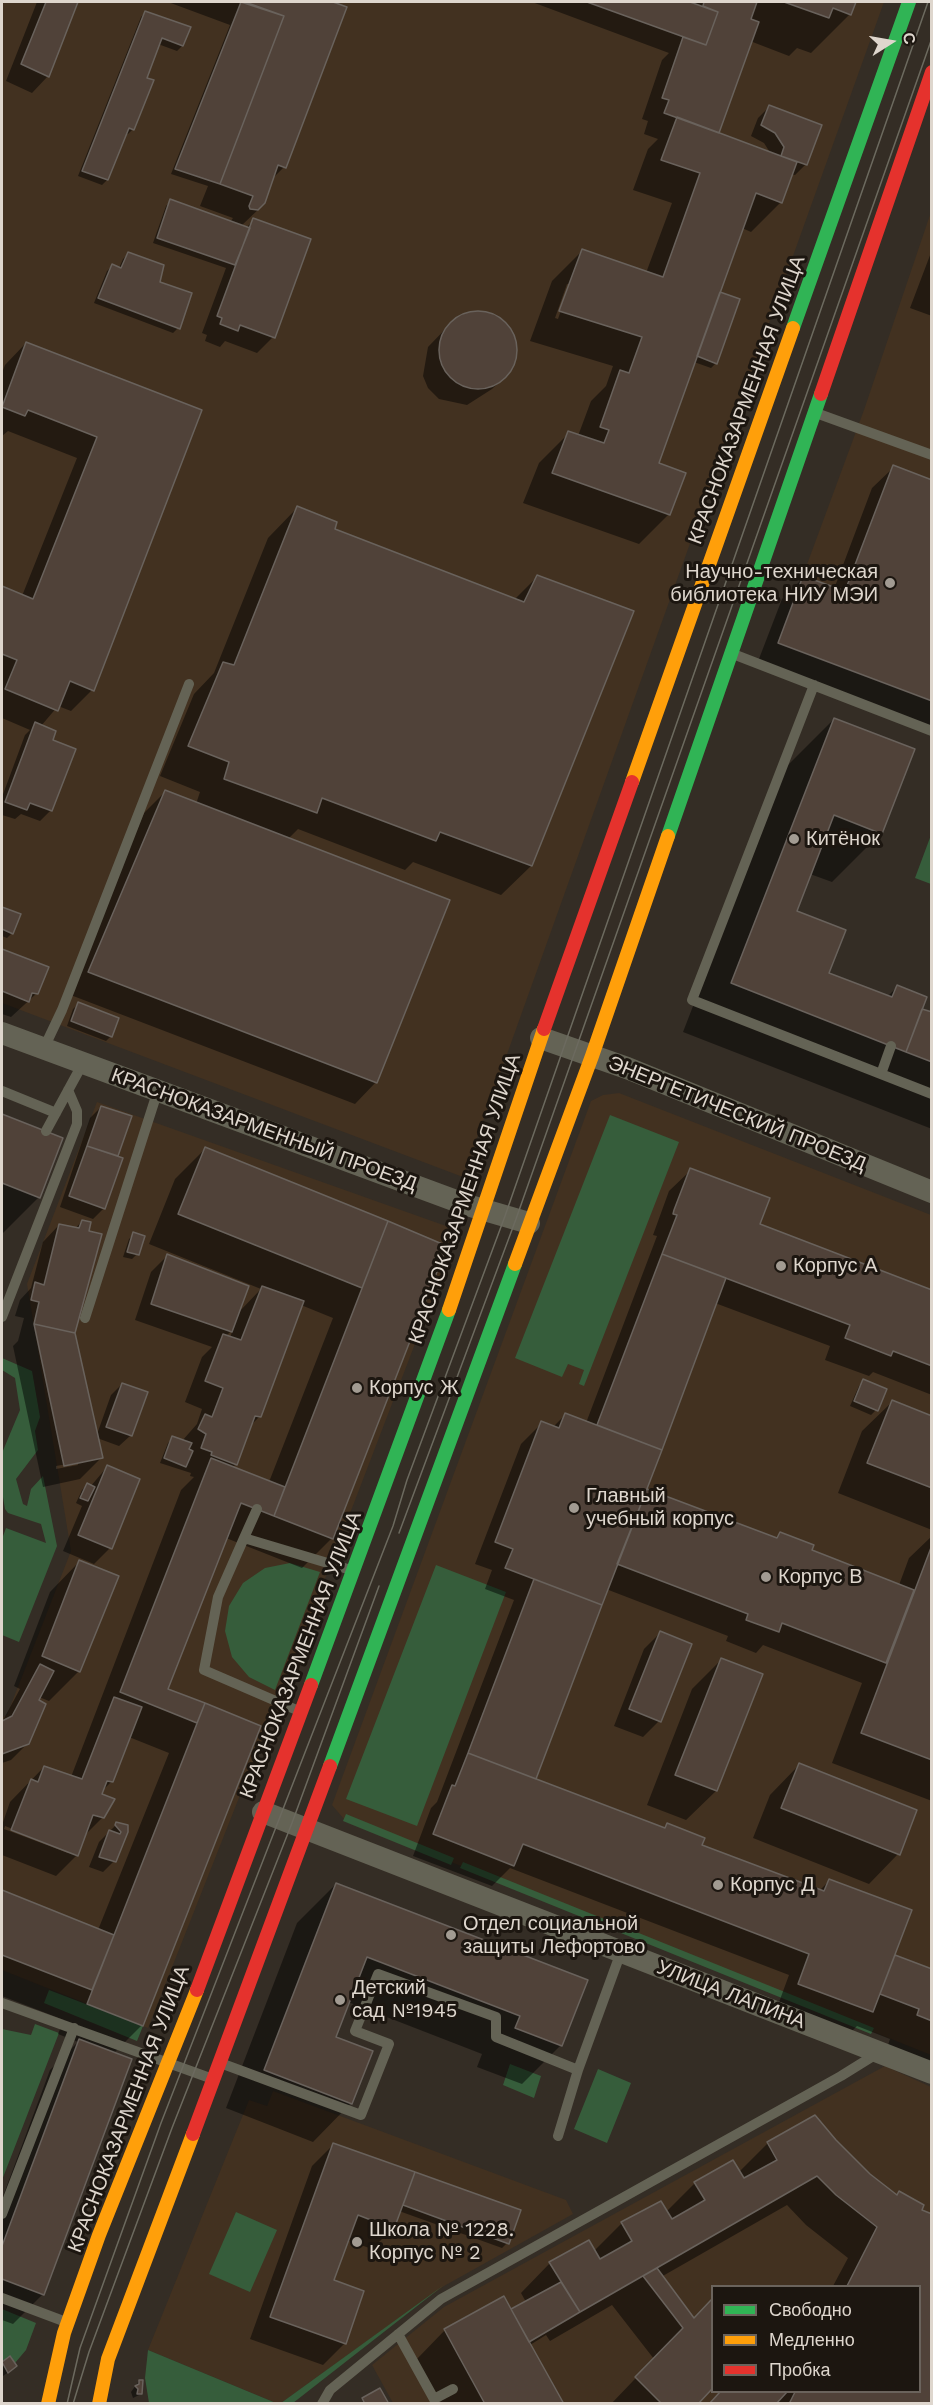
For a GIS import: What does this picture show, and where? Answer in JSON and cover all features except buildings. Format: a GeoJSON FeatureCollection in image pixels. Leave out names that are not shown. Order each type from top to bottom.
{"type":"FeatureCollection","features":[{"type":"Feature","properties":{"kind":"main road","name":"КРАСНОКАЗАРМЕННАЯ УЛИЦА"},"geometry":{"type":"LineString","coordinates":[[49,2402],[68,2323],[99,2235],[169,2064],[354,1571],[484,1211],[541,1038],[909,2]]}},
{"type":"Feature","properties":{"kind":"main road"},"geometry":{"type":"LineString","coordinates":[[99,2403],[106,2363],[307,1829],[528,1223],[592,1056],[932,72]]}},
{"type":"Feature","properties":{"kind":"main road"},"geometry":{"type":"LineString","coordinates":[[87,2375],[106,2363]]}},
{"type":"Feature","properties":{"kind":"main road"},"geometry":{"type":"LineString","coordinates":[[49,2402],[67,2387]]}},
{"type":"Feature","properties":{"kind":"street","name":"КРАСНОКАЗАРМЕННЫЙ ПРОЕЗД"},"geometry":{"type":"LineString","coordinates":[[2,1033],[484,1211],[528,1223]]}},
{"type":"Feature","properties":{"kind":"street","name":"ЭНЕРГЕТИЧЕСКИЙ ПРОЕЗД"},"geometry":{"type":"LineString","coordinates":[[541,1038],[592,1056],[932,1192]]}},
{"type":"Feature","properties":{"kind":"street","name":"УЛИЦА ЛАПИНА"},"geometry":{"type":"LineString","coordinates":[[262,1812],[932,2073]]}},
{"type":"Feature","properties":{"kind":"lane"},"geometry":{"type":"LineString","coordinates":[[813,412],[932,455]]}},
{"type":"Feature","properties":{"kind":"lane"},"geometry":{"type":"LineString","coordinates":[[730,652],[932,731]]}},
{"type":"Feature","properties":{"kind":"lane"},"geometry":{"type":"LineString","coordinates":[[44,1048],[58,1020],[189,684]]}},
{"type":"Feature","properties":{"kind":"lane"},"geometry":{"type":"LineString","coordinates":[[814,685],[692,1000],[932,1094]]}},
{"type":"Feature","properties":{"kind":"lane"},"geometry":{"type":"LineString","coordinates":[[881,1074],[891,1046]]}},
{"type":"Feature","properties":{"kind":"lane"},"geometry":{"type":"LineString","coordinates":[[46,1131],[83,1063]]}},
{"type":"Feature","properties":{"kind":"lane"},"geometry":{"type":"LineString","coordinates":[[2,1317],[77,1124],[77,1111],[68,1090]]}},
{"type":"Feature","properties":{"kind":"lane"},"geometry":{"type":"LineString","coordinates":[[85,1318],[158,1090]]}},
{"type":"Feature","properties":{"kind":"lane"},"geometry":{"type":"LineString","coordinates":[[2,1091],[56,1113]]}},
{"type":"Feature","properties":{"kind":"lane"},"geometry":{"type":"LineString","coordinates":[[256,1509],[218,1597],[204,1670],[301,1712]]}},
{"type":"Feature","properties":{"kind":"lane"},"geometry":{"type":"LineString","coordinates":[[244,1538],[354,1571]]}},
{"type":"Feature","properties":{"kind":"lane"},"geometry":{"type":"LineString","coordinates":[[558,2136],[578,2070],[621,1952]]}},
{"type":"Feature","properties":{"kind":"lane"},"geometry":{"type":"LineString","coordinates":[[219,2062],[361,2115],[389,2044],[355,2031],[378,1974],[496,2017],[496,2037],[578,2070]]}},
{"type":"Feature","properties":{"kind":"lane"},"geometry":{"type":"LineString","coordinates":[[2,2003],[212,2079]]}},
{"type":"Feature","properties":{"kind":"lane"},"geometry":{"type":"LineString","coordinates":[[2,2214],[74,2028]]}},
{"type":"Feature","properties":{"kind":"lane"},"geometry":{"type":"LineString","coordinates":[[322,2403],[330,2390],[441,2299],[841,2076],[878,2053]]}},
{"type":"Feature","properties":{"kind":"lane"},"geometry":{"type":"LineString","coordinates":[[2,2298],[68,2323]]}},
{"type":"Feature","properties":{"kind":"lane"},"geometry":{"type":"LineString","coordinates":[[398,2334],[432,2397],[436,2399],[453,2389]]}},
{"type":"Feature","properties":{"kind":"shaded area"},"geometry":{"type":"Polygon","coordinates":[[[2,2],[884,2],[463,1177],[2,1003],[2,2]]]}},
{"type":"Feature","properties":{"kind":"shaded area"},"geometry":{"type":"Polygon","coordinates":[[[931,212],[931,701],[778,643],[864,410],[931,212]]]}},
{"type":"Feature","properties":{"kind":"shaded area"},"geometry":{"type":"Polygon","coordinates":[[[619,1093],[931,1215],[931,2055],[344,1819],[332,1805],[591,1101],[603,1095],[619,1093]]]}},
{"type":"Feature","properties":{"kind":"shaded area"},"geometry":{"type":"Polygon","coordinates":[[[97,1102],[446,1226],[452,1232],[454,1242],[308,1623],[148,2028],[2,1970],[2,1718],[7,1715],[71,1551],[27,1284],[97,1102]]]}},
{"type":"Feature","properties":{"kind":"shaded area"},"geometry":{"type":"Polygon","coordinates":[[[885,2066],[931,2087],[931,2403],[393,2403],[372,2365],[444,2307],[885,2066]]]}},
{"type":"Feature","properties":{"kind":"shaded area","name":"Школа № 1228. Корпус № 2"},"geometry":{"type":"Polygon","coordinates":[[[273,2091],[566,2200],[573,2214],[444,2286],[281,2403],[276,2403],[148,2350],[249,2100],[267,2106],[273,2091]]]}},
{"type":"Feature","properties":{"kind":"green space"},"geometry":{"type":"Polygon","coordinates":[[[931,835],[932,884],[915,878],[931,835]]]}},
{"type":"Feature","properties":{"kind":"green space"},"geometry":{"type":"Polygon","coordinates":[[[610,1115],[679,1142],[584,1386],[579,1384],[584,1370],[568,1364],[562,1377],[515,1358],[610,1115]]]}},
{"type":"Feature","properties":{"kind":"green space"},"geometry":{"type":"Polygon","coordinates":[[[2,1358],[32,1371],[40,1417],[35,1431],[38,1450],[16,1479],[23,1504],[27,1506],[31,1489],[43,1476],[57,1546],[19,1642],[2,1635],[2,1539],[6,1528],[46,1543],[41,1524],[8,1513],[5,1509],[2,1491],[2,1453],[20,1410],[15,1378],[2,1370],[2,1358]]]}},
{"type":"Feature","properties":{"kind":"green space"},"geometry":{"type":"Polygon","coordinates":[[[290,1563],[320,1572],[275,1690],[249,1677],[232,1657],[225,1631],[229,1606],[243,1583],[265,1568],[290,1563]]]}},
{"type":"Feature","properties":{"kind":"green space"},"geometry":{"type":"Polygon","coordinates":[[[436,1565],[506,1592],[417,1826],[346,1799],[436,1565]]]}},
{"type":"Feature","properties":{"kind":"green space"},"geometry":{"type":"Polygon","coordinates":[[[346,1814],[454,1858],[451,1865],[343,1821],[346,1814]]]}},
{"type":"Feature","properties":{"kind":"green space"},"geometry":{"type":"Polygon","coordinates":[[[463,1862],[874,2028],[871,2034],[460,1868],[463,1862]]]}},
{"type":"Feature","properties":{"kind":"green space"},"geometry":{"type":"Polygon","coordinates":[[[49,1990],[143,2026],[137,2041],[44,2003],[49,1990]]]}},
{"type":"Feature","properties":{"kind":"green space"},"geometry":{"type":"Polygon","coordinates":[[[35,2024],[59,2033],[2,2180],[2,2029],[31,2035],[35,2024]]]}},
{"type":"Feature","properties":{"kind":"green space"},"geometry":{"type":"Polygon","coordinates":[[[510,2064],[541,2076],[534,2098],[503,2085],[510,2064]]]}},
{"type":"Feature","properties":{"kind":"green space"},"geometry":{"type":"Polygon","coordinates":[[[598,2069],[631,2083],[607,2143],[574,2129],[598,2069]]]}},
{"type":"Feature","properties":{"kind":"green space"},"geometry":{"type":"Polygon","coordinates":[[[236,2212],[277,2230],[250,2292],[209,2274],[236,2212]]]}},
{"type":"Feature","properties":{"kind":"green space"},"geometry":{"type":"Polygon","coordinates":[[[444,2285],[293,2403],[281,2403],[444,2285]]]}},
{"type":"Feature","properties":{"kind":"green space"},"geometry":{"type":"Polygon","coordinates":[[[2,2309],[36,2323],[26,2350],[15,2363],[10,2356],[2,2362],[2,2309]]]}},
{"type":"Feature","properties":{"kind":"green space"},"geometry":{"type":"Polygon","coordinates":[[[148,2350],[276,2403],[149,2403],[145,2378],[148,2350]]]}},
{"type":"Feature","properties":{"kind":"tram line"},"geometry":{"type":"LineString","coordinates":[[67,2404],[80,2348],[161,2123],[393,1526],[407,1480],[505,1216],[928,2]]}},
{"type":"Feature","properties":{"kind":"tram line"},"geometry":{"type":"LineString","coordinates":[[399,1533],[516,1219],[932,38]]}},
{"type":"Feature","properties":{"kind":"tram line"},"geometry":{"type":"LineString","coordinates":[[73,2404],[89,2352],[172,2128],[292,1823],[379,1586]]}},
{"type":"Feature","properties":{"kind":"traffic: fast"},"geometry":{"type":"LineString","coordinates":[[793,328],[909,2]]}},
{"type":"Feature","properties":{"kind":"traffic: fast"},"geometry":{"type":"LineString","coordinates":[[668,836],[821,394]]}},
{"type":"Feature","properties":{"kind":"traffic: fast"},"geometry":{"type":"LineString","coordinates":[[330,1766],[515,1264]]}},
{"type":"Feature","properties":{"kind":"traffic: fast"},"geometry":{"type":"LineString","coordinates":[[311,1685],[449,1310]]}},
{"type":"Feature","properties":{"kind":"traffic: slow"},"geometry":{"type":"LineString","coordinates":[[632,782],[793,328]]}},
{"type":"Feature","properties":{"kind":"traffic: slow"},"geometry":{"type":"LineString","coordinates":[[515,1264],[592,1056],[668,836]]}},
{"type":"Feature","properties":{"kind":"traffic: slow"},"geometry":{"type":"LineString","coordinates":[[449,1310],[544,1029]]}},
{"type":"Feature","properties":{"kind":"traffic: slow"},"geometry":{"type":"LineString","coordinates":[[48,2404],[64,2333],[99,2235],[197,1990]]}},
{"type":"Feature","properties":{"kind":"traffic: slow"},"geometry":{"type":"LineString","coordinates":[[99,2404],[108,2359],[193,2134]]}},
{"type":"Feature","properties":{"kind":"traffic: jam"},"geometry":{"type":"LineString","coordinates":[[821,394],[932,72]]}},
{"type":"Feature","properties":{"kind":"traffic: jam"},"geometry":{"type":"LineString","coordinates":[[544,1029],[632,782]]}},
{"type":"Feature","properties":{"kind":"traffic: jam"},"geometry":{"type":"LineString","coordinates":[[197,1990],[311,1685]]}},
{"type":"Feature","properties":{"kind":"traffic: jam"},"geometry":{"type":"LineString","coordinates":[[193,2134],[330,1766]]}},
{"type":"Feature","properties":{"kind":"place","name":"Научно-техническая библиотека НИУ МЭИ"},"geometry":{"type":"Point","coordinates":[890,583]}},
{"type":"Feature","properties":{"kind":"place","name":"Китёнок"},"geometry":{"type":"Point","coordinates":[794,839]}},
{"type":"Feature","properties":{"kind":"place","name":"Корпус А"},"geometry":{"type":"Point","coordinates":[781,1266]}},
{"type":"Feature","properties":{"kind":"place","name":"Корпус Ж"},"geometry":{"type":"Point","coordinates":[357,1388]}},
{"type":"Feature","properties":{"kind":"place","name":"Главный учебный корпус"},"geometry":{"type":"Point","coordinates":[574,1508]}},
{"type":"Feature","properties":{"kind":"place","name":"Корпус В"},"geometry":{"type":"Point","coordinates":[766,1577]}},
{"type":"Feature","properties":{"kind":"place","name":"Корпус Д"},"geometry":{"type":"Point","coordinates":[718,1885]}},
{"type":"Feature","properties":{"kind":"place","name":"Отдел социальной защиты Лефортово"},"geometry":{"type":"Point","coordinates":[451,1935]}},
{"type":"Feature","properties":{"kind":"place","name":"Детский сад №1945"},"geometry":{"type":"Point","coordinates":[340,2000]}},
{"type":"Feature","properties":{"kind":"place","name":"Школа № 1228. Корпус № 2"},"geometry":{"type":"Point","coordinates":[357,2242]}}]}
